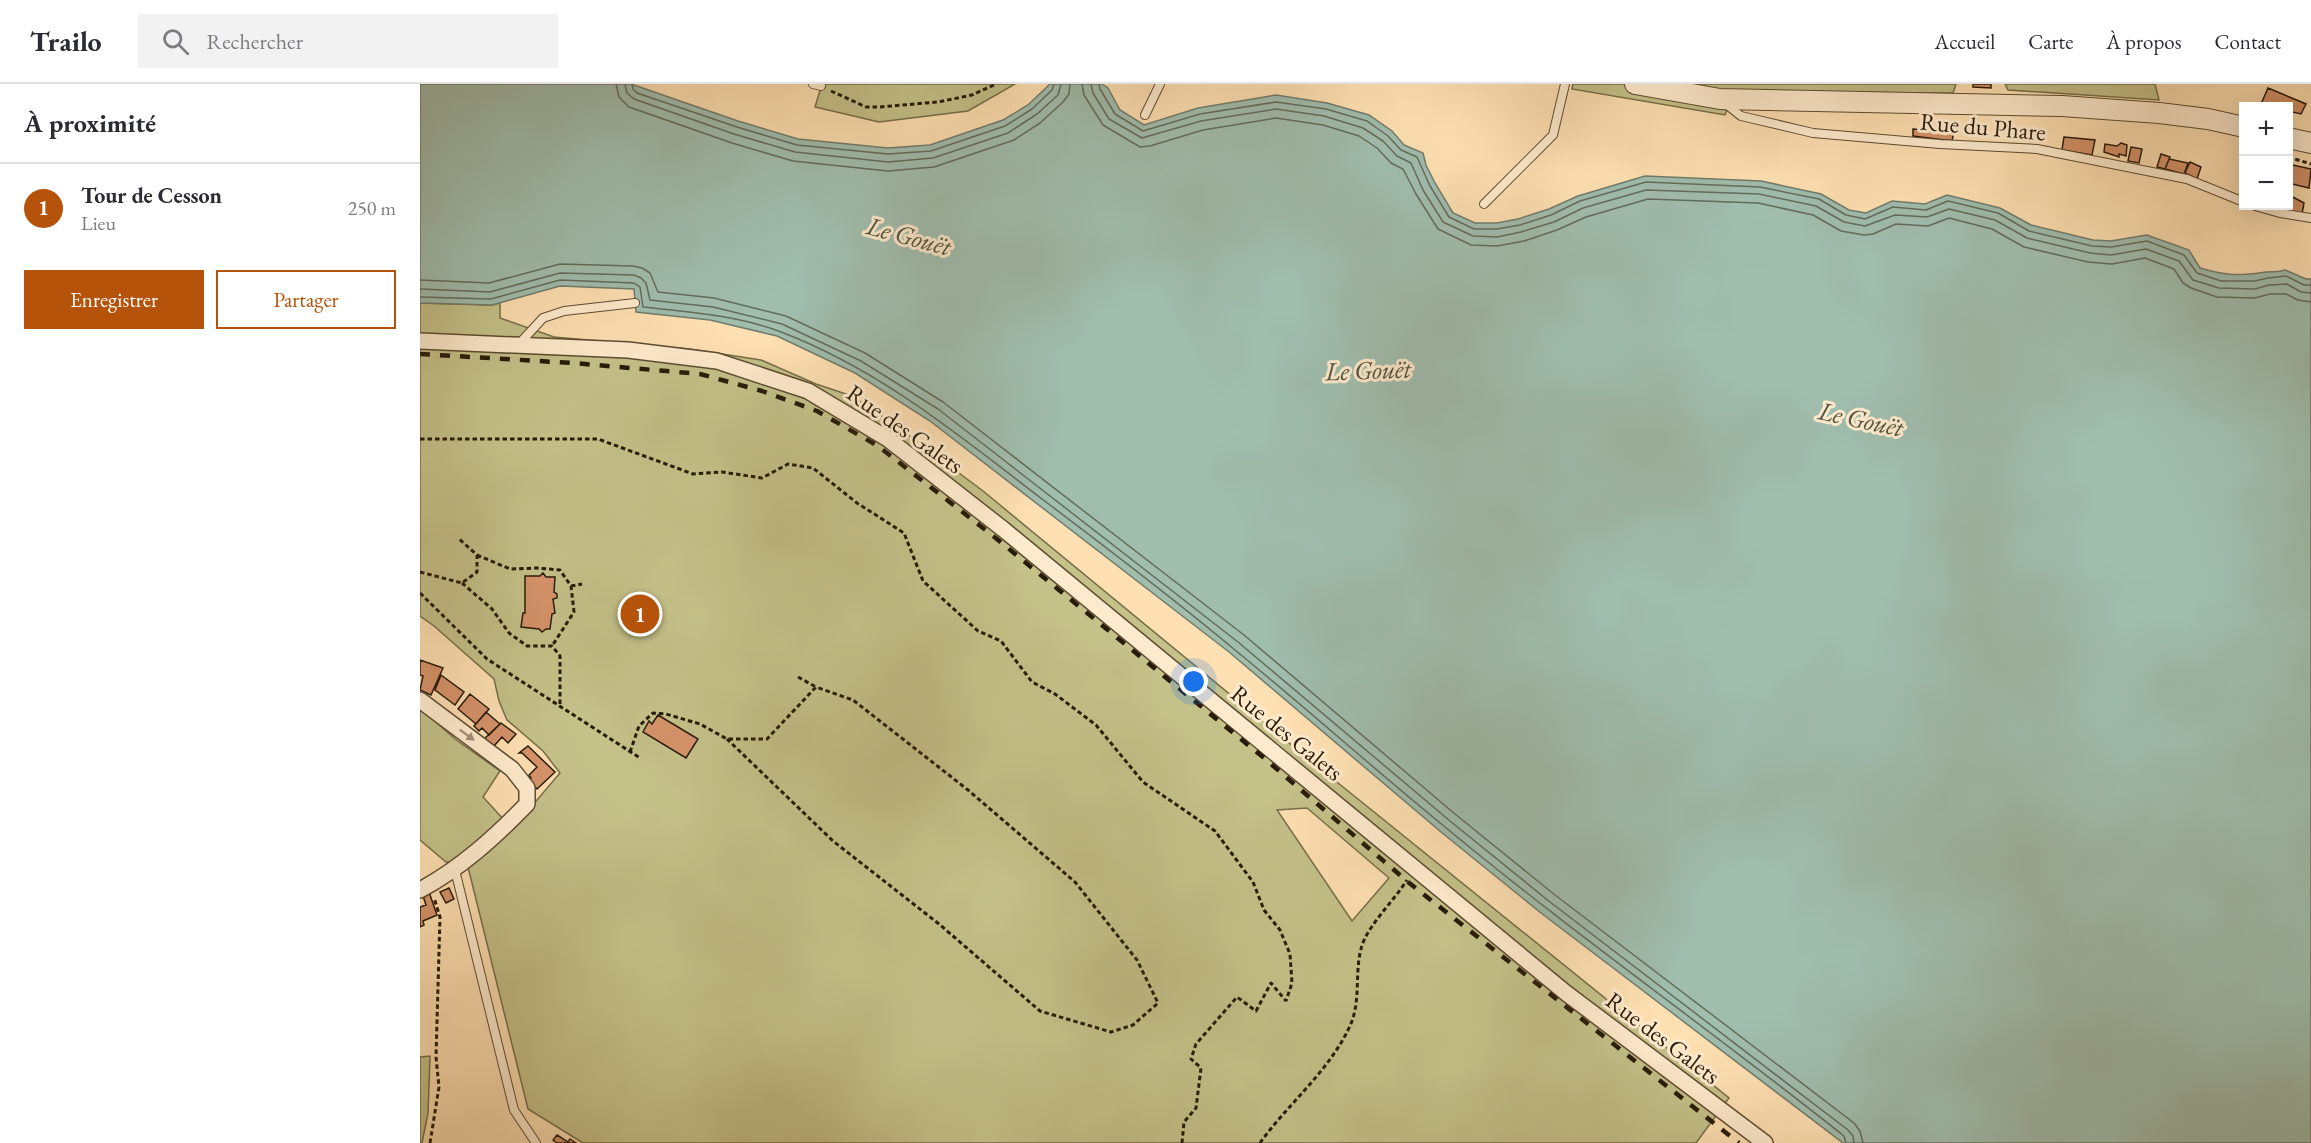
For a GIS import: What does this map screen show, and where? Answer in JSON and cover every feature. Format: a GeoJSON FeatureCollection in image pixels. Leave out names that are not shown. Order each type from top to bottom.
{"type":"FeatureCollection","features":[{"type":"Feature","properties":{"kind":"street"},"geometry":{"type":"LineString","coordinates":[[1635,84],[1720,99],[2062,106],[2159,113],[2208,119],[2239,126]]}},
{"type":"Feature","properties":{"kind":"street"},"geometry":{"type":"LineString","coordinates":[[2293,139],[2311,143]]}},
{"type":"Feature","properties":{"kind":"street","name":"Rue des Galets"},"geometry":{"type":"LineString","coordinates":[[420,341],[628,350],[717,361],[808,392],[888,438],[1003,529],[1566,993],[1765,1143]]}},
{"type":"Feature","properties":{"kind":"street"},"geometry":{"type":"LineString","coordinates":[[420,700],[512,769],[527,788],[527,804],[507,824],[455,870],[425,887]]}},
{"type":"Feature","properties":{"kind":"lane"},"geometry":{"type":"LineString","coordinates":[[1145,115],[1160,84]]}},
{"type":"Feature","properties":{"kind":"lane"},"geometry":{"type":"LineString","coordinates":[[1484,204],[1553,135],[1565,84]]}},
{"type":"Feature","properties":{"kind":"lane","name":"Rue du Phare"},"geometry":{"type":"LineString","coordinates":[[1720,99],[1741,116],[1813,133],[1941,144],[2037,149],[2187,179],[2239,200]]}},
{"type":"Feature","properties":{"kind":"lane"},"geometry":{"type":"LineString","coordinates":[[2269,210],[2311,218]]}},
{"type":"Feature","properties":{"kind":"lane"},"geometry":{"type":"LineString","coordinates":[[518,346],[543,318],[564,311],[634,303]]}},
{"type":"Feature","properties":{"kind":"lane"},"geometry":{"type":"LineString","coordinates":[[455,870],[514,1110],[536,1143]]}},
{"type":"Feature","properties":{"kind":"path"},"geometry":{"type":"LineString","coordinates":[[817,85],[866,107],[879,107],[938,102],[972,95],[996,84]]}},
{"type":"Feature","properties":{"kind":"path"},"geometry":{"type":"LineString","coordinates":[[2293,158],[2311,164]]}},
{"type":"Feature","properties":{"kind":"path"},"geometry":{"type":"LineString","coordinates":[[420,439],[598,439],[693,474],[722,472],[762,478],[788,464],[813,468],[856,503],[904,533],[923,581],[978,631],[1001,641],[1032,682],[1055,694],[1096,725],[1143,782],[1215,831],[1253,882],[1264,910],[1280,930],[1290,954],[1292,983],[1286,1001],[1271,983],[1256,1011],[1237,997],[1196,1044],[1191,1059],[1201,1068],[1196,1108],[1184,1122],[1182,1143]]}},
{"type":"Feature","properties":{"kind":"path"},"geometry":{"type":"LineString","coordinates":[[459,539],[477,555],[510,569],[560,570],[571,586],[574,612],[552,646]]}},
{"type":"Feature","properties":{"kind":"path"},"geometry":{"type":"LineString","coordinates":[[462,583],[477,572],[477,555]]}},
{"type":"Feature","properties":{"kind":"path"},"geometry":{"type":"LineString","coordinates":[[420,572],[462,583],[492,609],[509,633],[526,646],[552,646]]}},
{"type":"Feature","properties":{"kind":"path"},"geometry":{"type":"LineString","coordinates":[[571,586],[582,584]]}},
{"type":"Feature","properties":{"kind":"path"},"geometry":{"type":"LineString","coordinates":[[420,593],[487,658],[640,758]]}},
{"type":"Feature","properties":{"kind":"path"},"geometry":{"type":"LineString","coordinates":[[552,646],[560,656],[560,707]]}},
{"type":"Feature","properties":{"kind":"path"},"geometry":{"type":"LineString","coordinates":[[630,752],[639,726],[653,713],[666,714],[700,724],[727,739],[833,841],[939,924],[1040,1011],[1111,1032],[1132,1025],[1158,1003],[1137,960],[1075,882],[968,790],[853,700],[816,687],[798,677]]}},
{"type":"Feature","properties":{"kind":"path"},"geometry":{"type":"LineString","coordinates":[[727,739],[767,739],[816,687]]}},
{"type":"Feature","properties":{"kind":"path"},"geometry":{"type":"LineString","coordinates":[[1260,1143],[1276,1120],[1332,1057],[1349,1030],[1356,1008],[1358,962],[1366,934],[1394,901],[1416,868]]}},
{"type":"Feature","properties":{"kind":"path"},"geometry":{"type":"LineString","coordinates":[[425,887],[440,917],[436,1058],[439,1087],[430,1143]]}},
{"type":"Feature","properties":{"kind":"shaded area"},"geometry":{"type":"Polygon","coordinates":[[[822,84],[1015,84],[968,111],[879,122],[815,107],[822,84]]]}},
{"type":"Feature","properties":{"kind":"shaded area"},"geometry":{"type":"Polygon","coordinates":[[[1573,84],[1956,84],[1953,93],[1733,93],[1725,115],[1572,89],[1573,84]]]}},
{"type":"Feature","properties":{"kind":"shaded area"},"geometry":{"type":"Polygon","coordinates":[[[2005,84],[2155,84],[2159,100],[2008,90],[2005,84]]]}},
{"type":"Feature","properties":{"kind":"shaded area"},"geometry":{"type":"Polygon","coordinates":[[[420,303],[492,305],[500,303],[500,318],[554,337],[690,349],[761,360],[816,384],[852,396],[894,424],[983,491],[1317,766],[1729,1098],[1696,1143],[583,1143],[528,1109],[468,867],[514,827],[560,773],[543,751],[507,720],[499,701],[494,679],[420,616],[420,303]],[[1307,808],[1277,810],[1352,921],[1389,878],[1307,808]]]}},
{"type":"Feature","properties":{"kind":"shaded area"},"geometry":{"type":"Polygon","coordinates":[[[420,708],[455,739],[500,771],[483,797],[504,820],[451,862],[446,862],[420,840],[420,708]]]}},
{"type":"Feature","properties":{"kind":"shaded area"},"geometry":{"type":"Polygon","coordinates":[[[430,1056],[428,1113],[422,1143],[420,1143],[420,1057],[430,1056]]]}},
{"type":"Feature","properties":{"kind":"water","name":"Le Gouët"},"geometry":{"type":"Polygon","coordinates":[[[420,84],[631,84],[798,139],[888,148],[930,145],[1003,120],[1028,105],[1050,84],[1102,84],[1108,88],[1120,110],[1144,125],[1198,108],[1276,95],[1327,103],[1369,115],[1392,131],[1404,145],[1423,153],[1435,183],[1453,213],[1475,223],[1497,223],[1518,219],[1578,196],[1645,176],[1761,181],[1821,194],[1849,210],[1866,213],[1892,201],[1925,204],[1947,195],[2000,208],[2031,225],[2093,240],[2111,241],[2147,235],[2189,250],[2200,268],[2209,271],[2240,275],[2285,270],[2311,279],[2311,1143],[1843,1143],[1541,913],[1441,832],[1229,652],[930,421],[855,373],[777,336],[710,320],[636,312],[634,289],[560,286],[492,305],[420,303],[420,84]]]}},
{"type":"Feature","properties":{"kind":"building"},"geometry":{"type":"Polygon","coordinates":[[[1973,84],[1991,84],[1991,88],[1973,87],[1973,84]]]}},
{"type":"Feature","properties":{"kind":"building"},"geometry":{"type":"Polygon","coordinates":[[[2268,88],[2306,104],[2301,114],[2293,112],[2293,102],[2262,102],[2268,88]]]}},
{"type":"Feature","properties":{"kind":"building"},"geometry":{"type":"Polygon","coordinates":[[[1925,127],[1954,131],[1952,141],[1913,136],[1913,129],[1925,130],[1925,127]]]}},
{"type":"Feature","properties":{"kind":"building"},"geometry":{"type":"Polygon","coordinates":[[[2064,137],[2095,140],[2092,155],[2062,150],[2064,137]]]}},
{"type":"Feature","properties":{"kind":"building"},"geometry":{"type":"Polygon","coordinates":[[[2121,143],[2127,145],[2126,156],[2119,154],[2119,157],[2104,152],[2105,144],[2117,146],[2121,143]]]}},
{"type":"Feature","properties":{"kind":"building"},"geometry":{"type":"Polygon","coordinates":[[[2131,147],[2142,149],[2139,163],[2128,161],[2131,147]]]}},
{"type":"Feature","properties":{"kind":"building"},"geometry":{"type":"Polygon","coordinates":[[[2161,154],[2170,157],[2165,169],[2157,167],[2161,154]]]}},
{"type":"Feature","properties":{"kind":"building"},"geometry":{"type":"Polygon","coordinates":[[[2169,159],[2188,163],[2184,174],[2165,169],[2169,159]]]}},
{"type":"Feature","properties":{"kind":"building"},"geometry":{"type":"Polygon","coordinates":[[[2190,162],[2201,167],[2197,179],[2185,173],[2190,162]]]}},
{"type":"Feature","properties":{"kind":"building"},"geometry":{"type":"Polygon","coordinates":[[[2293,165],[2311,169],[2309,188],[2293,184],[2293,165]]]}},
{"type":"Feature","properties":{"kind":"building"},"geometry":{"type":"Polygon","coordinates":[[[2293,197],[2304,203],[2302,214],[2285,210],[2293,210],[2293,197]]]}},
{"type":"Feature","properties":{"kind":"building"},"geometry":{"type":"Polygon","coordinates":[[[543,573],[546,577],[555,577],[554,592],[557,598],[553,599],[555,613],[552,614],[550,629],[542,632],[539,629],[521,627],[523,613],[525,613],[525,576],[540,576],[543,573]]]}},
{"type":"Feature","properties":{"kind":"building"},"geometry":{"type":"Polygon","coordinates":[[[631,598],[641,604],[644,612],[640,622],[631,629],[628,622],[636,618],[638,613],[634,605],[628,603],[631,598]]]}},
{"type":"Feature","properties":{"kind":"building"},"geometry":{"type":"Polygon","coordinates":[[[420,660],[443,668],[431,695],[420,690],[423,676],[420,675],[420,660]]]}},
{"type":"Feature","properties":{"kind":"building"},"geometry":{"type":"Polygon","coordinates":[[[441,675],[464,692],[455,705],[435,690],[441,675]]]}},
{"type":"Feature","properties":{"kind":"building"},"geometry":{"type":"Polygon","coordinates":[[[470,694],[489,709],[476,724],[458,709],[470,694]]]}},
{"type":"Feature","properties":{"kind":"building"},"geometry":{"type":"Polygon","coordinates":[[[486,712],[500,724],[489,735],[482,728],[479,731],[474,726],[486,712]]]}},
{"type":"Feature","properties":{"kind":"building"},"geometry":{"type":"Polygon","coordinates":[[[658,715],[698,739],[686,758],[643,732],[649,721],[652,724],[658,715]]]}},
{"type":"Feature","properties":{"kind":"building"},"geometry":{"type":"Polygon","coordinates":[[[501,723],[516,734],[508,743],[502,737],[494,746],[483,740],[501,723]]]}},
{"type":"Feature","properties":{"kind":"building"},"geometry":{"type":"Polygon","coordinates":[[[528,746],[555,772],[537,789],[529,781],[531,778],[529,775],[537,767],[522,753],[519,753],[528,746]]]}},
{"type":"Feature","properties":{"kind":"building"},"geometry":{"type":"Polygon","coordinates":[[[449,888],[454,899],[446,903],[440,892],[449,888]]]}},
{"type":"Feature","properties":{"kind":"building"},"geometry":{"type":"Polygon","coordinates":[[[428,889],[437,915],[423,921],[424,925],[420,927],[420,907],[426,905],[422,893],[428,889]]]}},
{"type":"Feature","properties":{"kind":"building"},"geometry":{"type":"Polygon","coordinates":[[[557,1135],[568,1142],[570,1139],[576,1143],[557,1143],[553,1140],[557,1135]]]}},
{"type":"Feature","properties":{"kind":"railway"},"geometry":{"type":"LineString","coordinates":[[420,354],[573,363],[700,374],[762,391],[817,411],[878,446],[992,535],[1264,758],[1408,882],[1739,1143]]}},
{"type":"Feature","properties":{"kind":"place","name":"Tour de Cesson"},"geometry":{"type":"Point","coordinates":[640,614]}}]}
